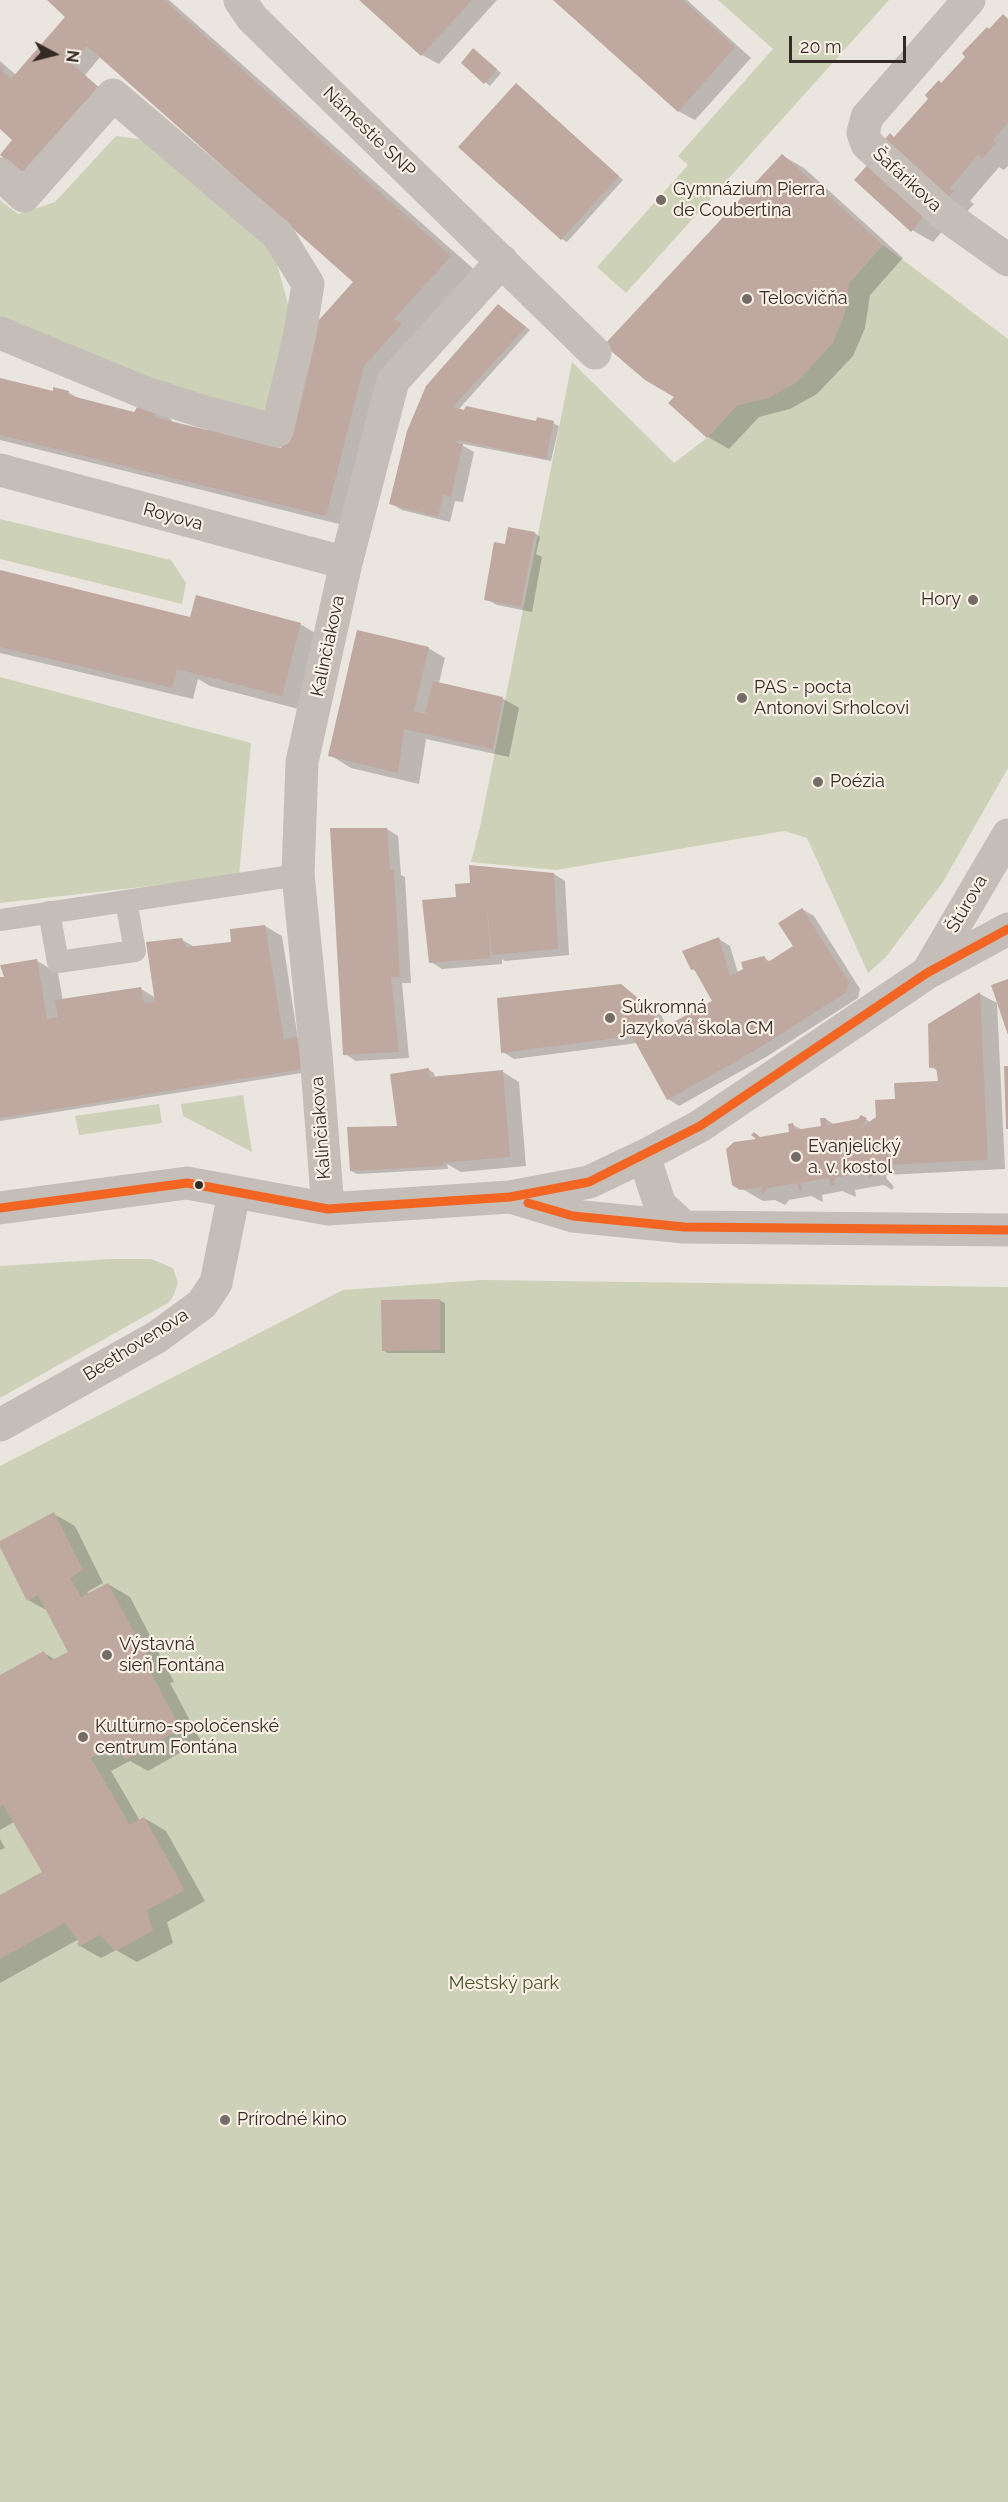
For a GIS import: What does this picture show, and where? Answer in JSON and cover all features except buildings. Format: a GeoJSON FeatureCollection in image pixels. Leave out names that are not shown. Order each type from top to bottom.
{"type":"FeatureCollection","features":[{"type":"Feature","properties":{"kind":"street","name":"Námestie SNP"},"geometry":{"type":"LineString","coordinates":[[240,0],[252,18],[502,261]]}},
{"type":"Feature","properties":{"kind":"street","name":"Šafárikova"},"geometry":{"type":"LineString","coordinates":[[969,0],[867,117],[863,133],[867,144],[945,215],[1008,260]]}},
{"type":"Feature","properties":{"kind":"street"},"geometry":{"type":"LineString","coordinates":[[0,174],[24,196],[113,95],[279,235],[308,284],[300,334],[277,431],[201,411],[143,392],[0,333]]}},
{"type":"Feature","properties":{"kind":"street"},"geometry":{"type":"LineString","coordinates":[[502,261],[595,353]]}},
{"type":"Feature","properties":{"kind":"street","name":"Kalinčiakova"},"geometry":{"type":"LineString","coordinates":[[328,1209],[316,1054],[298,875],[302,762],[346,563],[393,381],[502,261]]}},
{"type":"Feature","properties":{"kind":"street","name":"Royova"},"geometry":{"type":"LineString","coordinates":[[0,470],[346,563]]}},
{"type":"Feature","properties":{"kind":"street","name":"Štúrova"},"geometry":{"type":"LineString","coordinates":[[927,973],[1008,835]]}},
{"type":"Feature","properties":{"kind":"street"},"geometry":{"type":"LineString","coordinates":[[0,1208],[187,1183],[328,1209],[510,1197],[589,1182],[699,1126],[927,973],[1008,929]]}},
{"type":"Feature","properties":{"kind":"street"},"geometry":{"type":"LineString","coordinates":[[644,1156],[660,1205],[684,1227]]}},
{"type":"Feature","properties":{"kind":"street","name":"Beethovenova"},"geometry":{"type":"LineString","coordinates":[[0,1425],[157,1337],[201,1304],[216,1283],[234,1193]]}},
{"type":"Feature","properties":{"kind":"street"},"geometry":{"type":"LineString","coordinates":[[510,1197],[573,1216],[684,1227],[1008,1230]]}},
{"type":"Feature","properties":{"kind":"lane"},"geometry":{"type":"LineString","coordinates":[[0,920],[298,875]]}},
{"type":"Feature","properties":{"kind":"lane"},"geometry":{"type":"LineString","coordinates":[[49,912],[58,962],[135,951],[126,901]]}},
{"type":"Feature","properties":{"kind":"green space"},"geometry":{"type":"Polygon","coordinates":[[[718,0],[889,0],[626,293],[597,267],[688,165],[678,156],[773,49],[718,0]]]}},
{"type":"Feature","properties":{"kind":"green space"},"geometry":{"type":"Polygon","coordinates":[[[116,136],[148,140],[272,245],[293,323],[270,420],[155,387],[0,322],[0,200],[18,214],[55,202],[116,136]]]}},
{"type":"Feature","properties":{"kind":"green space"},"geometry":{"type":"Polygon","coordinates":[[[883,245],[1008,339],[1008,768],[943,882],[885,958],[868,973],[807,838],[784,831],[556,870],[471,862],[480,827],[572,362],[674,463],[707,438],[737,405],[768,398],[832,344],[844,315],[849,283],[883,245]]]}},
{"type":"Feature","properties":{"kind":"green space"},"geometry":{"type":"Polygon","coordinates":[[[0,519],[171,560],[186,583],[182,604],[0,559],[0,519]]]}},
{"type":"Feature","properties":{"kind":"green space"},"geometry":{"type":"Polygon","coordinates":[[[0,677],[251,743],[239,876],[0,903],[0,677]]]}},
{"type":"Feature","properties":{"kind":"green space"},"geometry":{"type":"Polygon","coordinates":[[[243,1095],[252,1152],[183,1116],[181,1104],[243,1095]]]}},
{"type":"Feature","properties":{"kind":"green space"},"geometry":{"type":"Polygon","coordinates":[[[159,1104],[162,1123],[79,1135],[75,1116],[159,1104]]]}},
{"type":"Feature","properties":{"kind":"green space"},"geometry":{"type":"Polygon","coordinates":[[[111,1259],[151,1259],[173,1268],[178,1283],[173,1297],[168,1303],[0,1398],[0,1266],[111,1259]]]}},
{"type":"Feature","properties":{"kind":"green space","name":"Mestský park"},"geometry":{"type":"Polygon","coordinates":[[[481,1280],[1008,1287],[1008,2502],[0,2502],[0,1466],[343,1290],[481,1280]]]}},
{"type":"Feature","properties":{"kind":"transit line","name":"20"},"geometry":{"type":"LineString","coordinates":[[0,1208],[187,1183],[328,1209],[510,1197],[589,1182],[700,1126],[927,973],[1008,929]]}},
{"type":"Feature","properties":{"kind":"transit line","name":"20"},"geometry":{"type":"LineString","coordinates":[[528,1203],[573,1216],[684,1227],[1008,1230]]}},
{"type":"Feature","properties":{"kind":"place","name":"Gymnázium Pierra de Coubertina"},"geometry":{"type":"Point","coordinates":[661,200]}},
{"type":"Feature","properties":{"kind":"place","name":"Telocvičňa"},"geometry":{"type":"Point","coordinates":[747,299]}},
{"type":"Feature","properties":{"kind":"place","name":"Hory"},"geometry":{"type":"Point","coordinates":[973,600]}},
{"type":"Feature","properties":{"kind":"place","name":"PAS - pocta Antonovi Srholcovi"},"geometry":{"type":"Point","coordinates":[742,698]}},
{"type":"Feature","properties":{"kind":"place","name":"Poézia"},"geometry":{"type":"Point","coordinates":[818,782]}},
{"type":"Feature","properties":{"kind":"place","name":"Súkromná jazyková škola CM"},"geometry":{"type":"Point","coordinates":[610,1018]}},
{"type":"Feature","properties":{"kind":"place","name":"Evanjelický a. v. kostol"},"geometry":{"type":"Point","coordinates":[796,1157]}},
{"type":"Feature","properties":{"kind":"place","name":"Výstavná sieň Fontána"},"geometry":{"type":"Point","coordinates":[107,1655]}},
{"type":"Feature","properties":{"kind":"place","name":"Kultúrno-spoločenské centrum Fontána"},"geometry":{"type":"Point","coordinates":[83,1737]}},
{"type":"Feature","properties":{"kind":"place","name":"Prírodné kino"},"geometry":{"type":"Point","coordinates":[225,2120]}}]}
